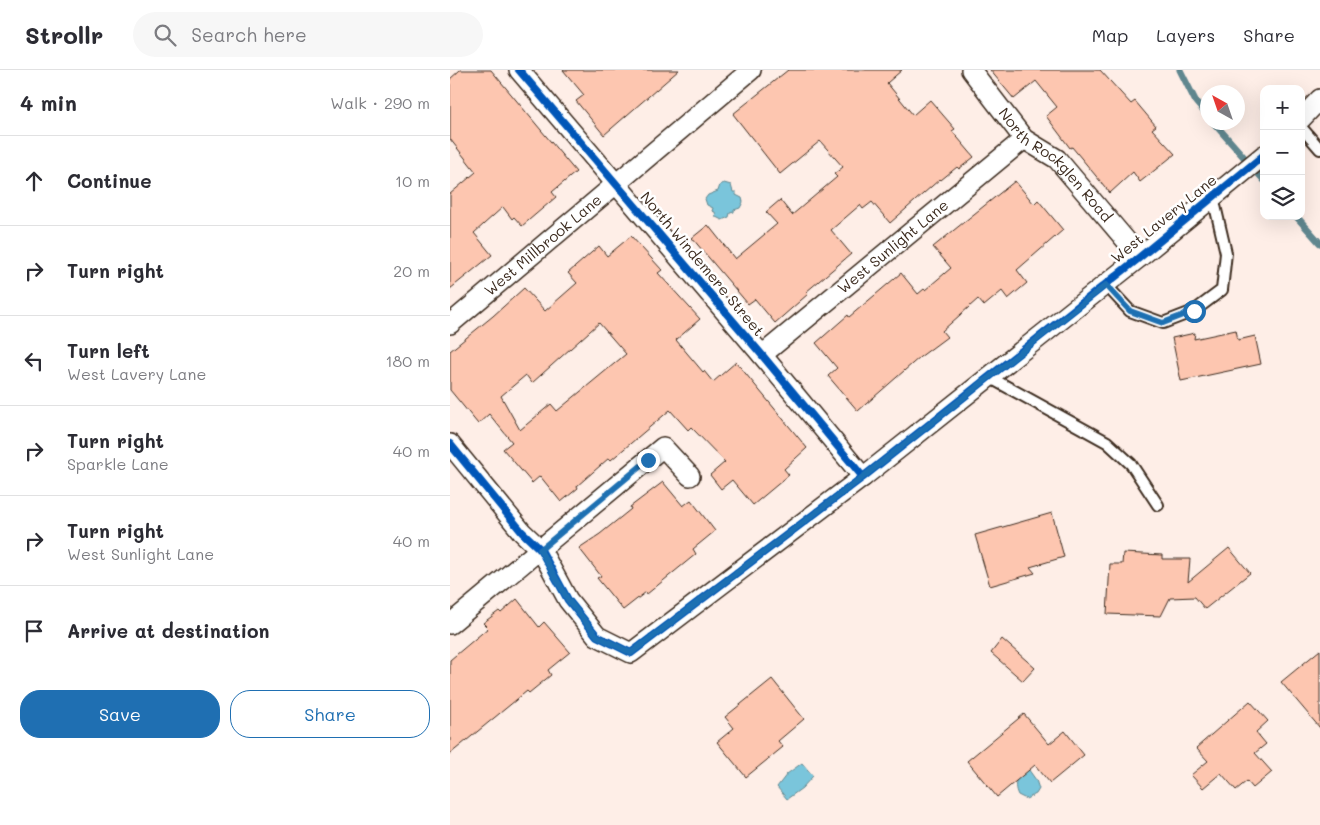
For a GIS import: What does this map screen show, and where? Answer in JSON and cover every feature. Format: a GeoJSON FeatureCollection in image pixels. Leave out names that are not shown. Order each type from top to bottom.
{"type":"FeatureCollection","features":[{"type":"Feature","properties":{"kind":"street","name":"West Millbrook Lane"},"geometry":{"type":"LineString","coordinates":[[450,324],[751,70]]}},
{"type":"Feature","properties":{"kind":"street","name":"North Rockglen Road"},"geometry":{"type":"LineString","coordinates":[[971,70],[1024,139],[1057,160],[1140,257]]}},
{"type":"Feature","properties":{"kind":"street","name":"North Windemere Street"},"geometry":{"type":"LineString","coordinates":[[528,73],[615,183],[863,477]]}},
{"type":"Feature","properties":{"kind":"street"},"geometry":{"type":"LineString","coordinates":[[1305,115],[1320,99]]}},
{"type":"Feature","properties":{"kind":"street","name":"West Sunlight Lane"},"geometry":{"type":"LineString","coordinates":[[762,356],[1024,139]]}},
{"type":"Feature","properties":{"kind":"street","name":"West Lavery Lane"},"geometry":{"type":"LineString","coordinates":[[540,550],[568,600],[597,636],[631,653],[863,477],[1106,285],[1260,159]]}},
{"type":"Feature","properties":{"kind":"street"},"geometry":{"type":"LineString","coordinates":[[450,444],[522,532],[540,550]]}},
{"type":"Feature","properties":{"kind":"street"},"geometry":{"type":"LineString","coordinates":[[450,624],[663,447],[690,476]]}},
{"type":"Feature","properties":{"kind":"lane"},"geometry":{"type":"LineString","coordinates":[[1303,130],[1320,150]]}},
{"type":"Feature","properties":{"kind":"lane"},"geometry":{"type":"LineString","coordinates":[[1106,285],[1130,311],[1163,323],[1194,311],[1222,290],[1226,253],[1213,197]]}},
{"type":"Feature","properties":{"kind":"lane"},"geometry":{"type":"LineString","coordinates":[[989,377],[1107,442],[1131,464],[1158,505]]}},
{"type":"Feature","properties":{"kind":"water"},"geometry":{"type":"Polygon","coordinates":[[[724,183],[731,185],[733,192],[736,192],[736,195],[742,198],[743,202],[740,208],[734,210],[734,212],[730,213],[729,217],[722,220],[716,217],[715,212],[712,211],[713,208],[707,205],[705,199],[708,195],[718,191],[720,185],[724,183]]]}},
{"type":"Feature","properties":{"kind":"water"},"geometry":{"type":"Polygon","coordinates":[[[802,763],[813,776],[802,788],[787,799],[777,787],[787,774],[802,763]]]}},
{"type":"Feature","properties":{"kind":"water"},"geometry":{"type":"Polygon","coordinates":[[[1026,766],[1036,780],[1039,789],[1036,794],[1026,799],[1018,795],[1016,783],[1018,776],[1026,766]]]}},
{"type":"Feature","properties":{"kind":"building"},"geometry":{"type":"Polygon","coordinates":[[[460,70],[491,70],[576,172],[552,192],[556,197],[522,226],[514,217],[512,219],[503,207],[474,233],[492,255],[450,289],[450,194],[476,172],[450,139],[450,79],[460,70]]]}},
{"type":"Feature","properties":{"kind":"building"},"geometry":{"type":"Polygon","coordinates":[[[563,70],[679,70],[604,135],[576,101],[584,95],[563,70]]]}},
{"type":"Feature","properties":{"kind":"building"},"geometry":{"type":"Polygon","coordinates":[[[788,70],[902,70],[887,83],[913,115],[930,100],[955,129],[952,131],[974,157],[959,169],[957,167],[940,179],[890,223],[872,202],[863,209],[860,205],[831,230],[851,254],[806,292],[808,294],[775,323],[755,299],[748,304],[692,238],[708,225],[735,259],[777,224],[766,212],[780,200],[792,215],[837,177],[834,174],[843,167],[820,141],[780,174],[733,114],[788,70]]]}},
{"type":"Feature","properties":{"kind":"building"},"geometry":{"type":"Polygon","coordinates":[[[990,70],[1100,70],[1131,104],[1135,101],[1156,126],[1152,129],[1175,154],[1140,182],[1133,172],[1110,193],[1072,147],[1070,148],[1046,116],[1057,107],[1036,81],[1014,99],[990,70]]]}},
{"type":"Feature","properties":{"kind":"building"},"geometry":{"type":"Polygon","coordinates":[[[1015,181],[1034,204],[1038,200],[1063,230],[1017,270],[1027,283],[1008,299],[1002,291],[984,306],[978,299],[942,331],[947,337],[920,357],[858,411],[828,376],[837,368],[816,343],[901,273],[918,294],[925,290],[951,268],[933,247],[1015,181]]]}},
{"type":"Feature","properties":{"kind":"building"},"geometry":{"type":"Polygon","coordinates":[[[631,236],[662,270],[658,273],[700,319],[676,340],[713,382],[736,362],[807,448],[784,469],[789,475],[753,505],[732,480],[721,489],[710,475],[725,462],[691,427],[688,430],[670,410],[611,460],[609,458],[561,502],[540,476],[532,483],[503,449],[512,442],[489,414],[478,424],[450,390],[450,351],[524,288],[545,311],[577,283],[568,273],[599,246],[607,256],[631,236]],[[599,323],[532,383],[526,375],[501,396],[520,430],[551,404],[557,411],[626,354],[599,323]]]}},
{"type":"Feature","properties":{"kind":"building"},"geometry":{"type":"Polygon","coordinates":[[[1236,330],[1238,340],[1255,336],[1261,364],[1181,381],[1172,338],[1195,333],[1194,339],[1236,330]]]}},
{"type":"Feature","properties":{"kind":"building"},"geometry":{"type":"Polygon","coordinates":[[[663,482],[683,506],[691,500],[715,531],[693,549],[696,554],[647,594],[646,592],[623,610],[597,578],[601,576],[579,548],[600,534],[631,509],[630,507],[663,482]]]}},
{"type":"Feature","properties":{"kind":"building"},"geometry":{"type":"Polygon","coordinates":[[[1052,513],[1064,557],[1030,567],[1035,573],[990,586],[975,535],[1052,513]]]}},
{"type":"Feature","properties":{"kind":"building"},"geometry":{"type":"Polygon","coordinates":[[[1229,548],[1250,573],[1205,609],[1195,597],[1170,598],[1161,616],[1107,614],[1110,564],[1122,564],[1123,553],[1162,555],[1162,559],[1190,559],[1188,582],[1229,548]]]}},
{"type":"Feature","properties":{"kind":"building"},"geometry":{"type":"Polygon","coordinates":[[[517,599],[539,627],[544,622],[570,652],[548,670],[551,675],[529,693],[527,691],[450,754],[450,660],[488,628],[483,623],[499,611],[501,613],[517,599]]]}},
{"type":"Feature","properties":{"kind":"building"},"geometry":{"type":"Polygon","coordinates":[[[1002,639],[1035,668],[1023,681],[991,653],[1002,639]]]}},
{"type":"Feature","properties":{"kind":"building"},"geometry":{"type":"Polygon","coordinates":[[[1320,650],[1320,728],[1281,682],[1320,650]]]}},
{"type":"Feature","properties":{"kind":"building"},"geometry":{"type":"Polygon","coordinates":[[[772,679],[804,719],[778,741],[783,747],[746,777],[717,742],[734,728],[725,717],[772,679]]]}},
{"type":"Feature","properties":{"kind":"building"},"geometry":{"type":"Polygon","coordinates":[[[1250,701],[1268,721],[1256,732],[1266,744],[1255,753],[1272,772],[1253,788],[1247,781],[1236,790],[1221,773],[1203,788],[1191,775],[1208,761],[1196,748],[1250,701]]]}},
{"type":"Feature","properties":{"kind":"building"},"geometry":{"type":"Polygon","coordinates":[[[1024,714],[1049,744],[1065,731],[1084,755],[1050,783],[1035,765],[997,797],[967,761],[1024,714]]]}},
{"type":"Feature","properties":{"kind":"waterway"},"geometry":{"type":"LineString","coordinates":[[1180,70],[1200,107]]}},
{"type":"Feature","properties":{"kind":"waterway"},"geometry":{"type":"LineString","coordinates":[[1220,130],[1260,175]]}},
{"type":"Feature","properties":{"kind":"waterway"},"geometry":{"type":"LineString","coordinates":[[1300,220],[1320,243]]}},
{"type":"Feature","properties":{"kind":"cycle path"},"geometry":{"type":"LineString","coordinates":[[519,70],[762,355],[863,477]]}},
{"type":"Feature","properties":{"kind":"cycle path"},"geometry":{"type":"LineString","coordinates":[[450,444],[522,532],[541,550],[568,600],[597,636],[631,653],[863,477],[1140,257],[1260,158]]}},
{"type":"Feature","properties":{"kind":"route"},"geometry":{"type":"LineString","coordinates":[[648,460],[540,550],[568,600],[597,636],[631,653],[863,477],[1106,285],[1130,311],[1163,323],[1194,311]]}}]}
